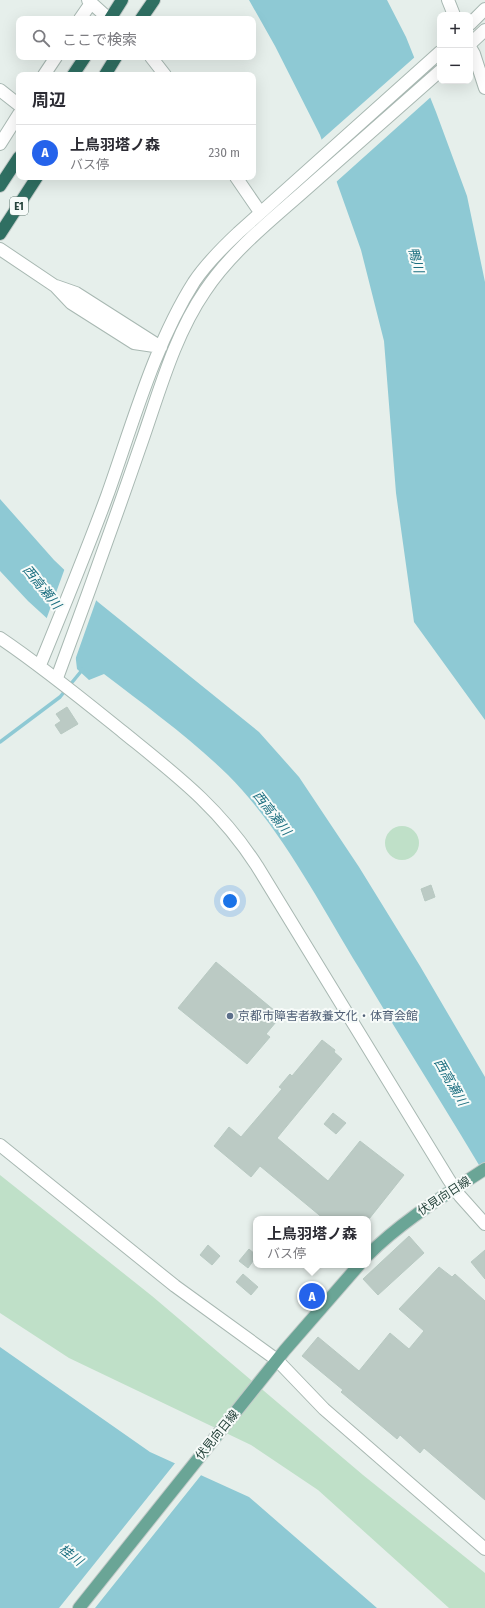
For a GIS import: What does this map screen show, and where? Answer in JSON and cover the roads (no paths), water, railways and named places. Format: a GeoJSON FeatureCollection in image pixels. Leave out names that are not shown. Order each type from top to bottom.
{"type":"FeatureCollection","features":[{"type":"Feature","properties":{"kind":"highway"},"geometry":{"type":"LineString","coordinates":[[112,16],[122,0]]}},
{"type":"Feature","properties":{"kind":"highway"},"geometry":{"type":"LineString","coordinates":[[143,16],[154,0]]}},
{"type":"Feature","properties":{"kind":"highway"},"geometry":{"type":"LineString","coordinates":[[75,72],[83,60]]}},
{"type":"Feature","properties":{"kind":"highway"},"geometry":{"type":"LineString","coordinates":[[106,72],[114,60]]}},
{"type":"Feature","properties":{"kind":"highway","name":"E1"},"geometry":{"type":"LineString","coordinates":[[0,186],[16,162]]}},
{"type":"Feature","properties":{"kind":"highway","name":"E1"},"geometry":{"type":"LineString","coordinates":[[0,234],[36,180]]}},
{"type":"Feature","properties":{"kind":"main road","name":"伏見向日線"},"geometry":{"type":"LineString","coordinates":[[371,1252],[420,1210],[485,1169]]}},
{"type":"Feature","properties":{"kind":"main road","name":"伏見向日線"},"geometry":{"type":"LineString","coordinates":[[79,1608],[275,1363],[355,1268]]}},
{"type":"Feature","properties":{"kind":"street"},"geometry":{"type":"LineString","coordinates":[[448,0],[453,12]]}},
{"type":"Feature","properties":{"kind":"street"},"geometry":{"type":"LineString","coordinates":[[82,16],[89,2],[106,16]]}},
{"type":"Feature","properties":{"kind":"street"},"geometry":{"type":"LineString","coordinates":[[473,21],[485,9]]}},
{"type":"Feature","properties":{"kind":"street"},"geometry":{"type":"LineString","coordinates":[[473,43],[485,30]]}},
{"type":"Feature","properties":{"kind":"street"},"geometry":{"type":"LineString","coordinates":[[471,48],[485,88]]}},
{"type":"Feature","properties":{"kind":"street"},"geometry":{"type":"LineString","coordinates":[[40,665],[91,539],[152,368],[184,299],[207,265],[260,212],[437,55]]}},
{"type":"Feature","properties":{"kind":"street"},"geometry":{"type":"LineString","coordinates":[[46,72],[54,60]]}},
{"type":"Feature","properties":{"kind":"street"},"geometry":{"type":"LineString","coordinates":[[153,60],[163,72]]}},
{"type":"Feature","properties":{"kind":"street"},"geometry":{"type":"LineString","coordinates":[[57,678],[173,354],[196,305],[215,276],[239,250],[282,210],[437,74]]}},
{"type":"Feature","properties":{"kind":"street"},"geometry":{"type":"LineString","coordinates":[[0,90],[16,103]]}},
{"type":"Feature","properties":{"kind":"street"},"geometry":{"type":"LineString","coordinates":[[0,144],[16,119]]}},
{"type":"Feature","properties":{"kind":"street"},"geometry":{"type":"LineString","coordinates":[[238,180],[260,212]]}},
{"type":"Feature","properties":{"kind":"street"},"geometry":{"type":"LineString","coordinates":[[0,249],[55,286],[76,293],[173,354]]}},
{"type":"Feature","properties":{"kind":"street"},"geometry":{"type":"LineString","coordinates":[[91,539],[106,544]]}},
{"type":"Feature","properties":{"kind":"street"},"geometry":{"type":"LineString","coordinates":[[0,638],[57,678],[194,790],[219,815],[257,866],[485,1224]]}},
{"type":"Feature","properties":{"kind":"street"},"geometry":{"type":"LineString","coordinates":[[0,1145],[175,1286],[275,1363],[324,1409],[485,1549]]}},
{"type":"Feature","properties":{"kind":"water","name":"鴨川"},"geometry":{"type":"Polygon","coordinates":[[[249,0],[387,0],[406,37],[467,196],[485,282],[485,720],[414,622],[396,493],[384,341],[361,250],[320,135],[275,46],[249,0]]]}},
{"type":"Feature","properties":{"kind":"water","name":"西高瀬川"},"geometry":{"type":"Polygon","coordinates":[[[0,499],[54,560],[98,602],[259,732],[299,777],[359,867],[420,966],[485,1077],[485,1175],[299,867],[247,796],[228,775],[198,748],[104,674],[89,680],[77,669],[74,643],[28,601],[0,571],[0,499]]]}},
{"type":"Feature","properties":{"kind":"water","name":"桂川"},"geometry":{"type":"Polygon","coordinates":[[[0,1347],[150,1452],[249,1497],[377,1608],[0,1608],[0,1347]]]}},
{"type":"Feature","properties":{"kind":"waterway"},"geometry":{"type":"LineString","coordinates":[[0,742],[60,697],[83,669]]}},
{"type":"Feature","properties":{"kind":"place","name":"京都市障害者教養文化・体育会館"},"geometry":{"type":"Point","coordinates":[230,1016]}},
{"type":"Feature","properties":{"kind":"place","name":"上鳥羽塔ノ森"},"geometry":{"type":"Point","coordinates":[312,1296]}}]}
